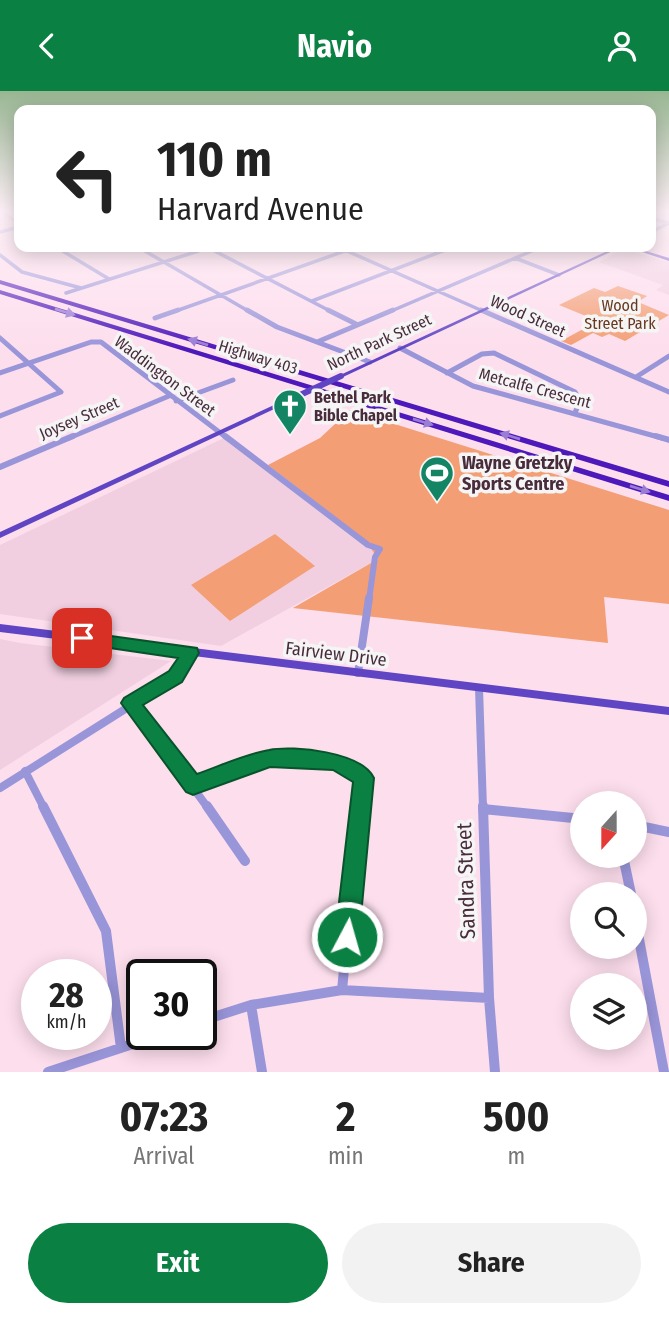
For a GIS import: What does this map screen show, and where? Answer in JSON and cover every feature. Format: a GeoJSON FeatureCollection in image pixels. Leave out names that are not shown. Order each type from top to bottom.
{"type":"FeatureCollection","features":[{"type":"Feature","properties":{"kind":"highway","name":"Highway 403"},"geometry":{"type":"LineString","coordinates":[[0,282],[669,484]]}},
{"type":"Feature","properties":{"kind":"highway","name":"Highway 403"},"geometry":{"type":"LineString","coordinates":[[0,292],[669,498]]}},
{"type":"Feature","properties":{"kind":"main road","name":"North Park Street"},"geometry":{"type":"LineString","coordinates":[[0,535],[596,258]]}},
{"type":"Feature","properties":{"kind":"main road","name":"Fairview Drive"},"geometry":{"type":"LineString","coordinates":[[0,628],[669,711]]}},
{"type":"Feature","properties":{"kind":"street"},"geometry":{"type":"LineString","coordinates":[[4,258],[22,272],[81,288]]}},
{"type":"Feature","properties":{"kind":"street"},"geometry":{"type":"LineString","coordinates":[[74,258],[109,279]]}},
{"type":"Feature","properties":{"kind":"street"},"geometry":{"type":"LineString","coordinates":[[159,258],[277,327],[370,362]]}},
{"type":"Feature","properties":{"kind":"street"},"geometry":{"type":"LineString","coordinates":[[65,293],[175,258]]}},
{"type":"Feature","properties":{"kind":"street"},"geometry":{"type":"LineString","coordinates":[[229,258],[356,324]]}},
{"type":"Feature","properties":{"kind":"street"},"geometry":{"type":"LineString","coordinates":[[156,318],[324,258]]}},
{"type":"Feature","properties":{"kind":"street","name":"Wood Street"},"geometry":{"type":"LineString","coordinates":[[364,258],[669,392]]}},
{"type":"Feature","properties":{"kind":"street"},"geometry":{"type":"LineString","coordinates":[[312,301],[424,258]]}},
{"type":"Feature","properties":{"kind":"street"},"geometry":{"type":"LineString","coordinates":[[317,342],[512,258]]}},
{"type":"Feature","properties":{"kind":"street"},"geometry":{"type":"LineString","coordinates":[[516,258],[559,275]]}},
{"type":"Feature","properties":{"kind":"street"},"geometry":{"type":"LineString","coordinates":[[0,338],[61,392],[0,416]]}},
{"type":"Feature","properties":{"kind":"street","name":"Waddington Street"},"geometry":{"type":"LineString","coordinates":[[30,363],[95,341],[103,344],[301,496],[368,545],[380,549],[375,557],[358,673]]}},
{"type":"Feature","properties":{"kind":"street","name":"Metcalfe Crescent"},"geometry":{"type":"LineString","coordinates":[[400,348],[473,386],[669,440]]}},
{"type":"Feature","properties":{"kind":"street"},"geometry":{"type":"LineString","coordinates":[[446,373],[482,354],[494,353],[575,392],[580,400],[575,414]]}},
{"type":"Feature","properties":{"kind":"street"},"geometry":{"type":"LineString","coordinates":[[636,377],[669,356]]}},
{"type":"Feature","properties":{"kind":"street"},"geometry":{"type":"LineString","coordinates":[[0,373],[30,363]]}},
{"type":"Feature","properties":{"kind":"street"},"geometry":{"type":"LineString","coordinates":[[176,401],[233,380]]}},
{"type":"Feature","properties":{"kind":"street","name":"Joysey Street"},"geometry":{"type":"LineString","coordinates":[[0,467],[169,396]]}},
{"type":"Feature","properties":{"kind":"street"},"geometry":{"type":"LineString","coordinates":[[0,787],[176,677],[191,653]]}},
{"type":"Feature","properties":{"kind":"street","name":"Sandra Street"},"geometry":{"type":"LineString","coordinates":[[479,688],[489,998],[495,1072]]}},
{"type":"Feature","properties":{"kind":"street"},"geometry":{"type":"LineString","coordinates":[[131,703],[193,785],[245,861]]}},
{"type":"Feature","properties":{"kind":"street"},"geometry":{"type":"LineString","coordinates":[[193,785],[270,758],[335,761],[363,778],[342,990]]}},
{"type":"Feature","properties":{"kind":"street"},"geometry":{"type":"LineString","coordinates":[[25,771],[106,930],[121,1048]]}},
{"type":"Feature","properties":{"kind":"street"},"geometry":{"type":"LineString","coordinates":[[483,809],[570,818]]}},
{"type":"Feature","properties":{"kind":"street"},"geometry":{"type":"LineString","coordinates":[[648,828],[669,832]]}},
{"type":"Feature","properties":{"kind":"street"},"geometry":{"type":"LineString","coordinates":[[643,959],[664,1072]]}},
{"type":"Feature","properties":{"kind":"street"},"geometry":{"type":"LineString","coordinates":[[217,1016],[251,1005],[342,990],[489,998]]}},
{"type":"Feature","properties":{"kind":"street"},"geometry":{"type":"LineString","coordinates":[[251,1005],[262,1072]]}},
{"type":"Feature","properties":{"kind":"street"},"geometry":{"type":"LineString","coordinates":[[48,1072],[126,1046]]}},
{"type":"Feature","properties":{"kind":"shaded area"},"geometry":{"type":"Polygon","coordinates":[[[607,258],[654,258],[669,262],[669,295],[656,290],[663,285],[599,262],[607,258]]]}},
{"type":"Feature","properties":{"kind":"shaded area"},"geometry":{"type":"Polygon","coordinates":[[[228,436],[366,541],[378,559],[221,646],[0,614],[0,545],[228,436]]]}},
{"type":"Feature","properties":{"kind":"shaded area"},"geometry":{"type":"Polygon","coordinates":[[[0,639],[20,643],[171,661],[0,770],[0,639]]]}},
{"type":"Feature","properties":{"kind":"green space","name":"Wood Street Park"},"geometry":{"type":"Polygon","coordinates":[[[618,286],[647,296],[638,302],[669,315],[625,341],[609,334],[602,337],[593,333],[571,345],[561,341],[598,321],[559,305],[594,288],[605,292],[618,286]]]}},
{"type":"Feature","properties":{"kind":"green space"},"geometry":{"type":"Polygon","coordinates":[[[350,410],[669,510],[669,604],[604,597],[608,643],[293,608],[378,559],[366,541],[268,465],[320,438],[350,410]]]}},
{"type":"Feature","properties":{"kind":"green space"},"geometry":{"type":"Polygon","coordinates":[[[275,534],[315,566],[230,621],[191,585],[275,534]]]}},
{"type":"Feature","properties":{"kind":"place","name":"Bethel Park Bible Chapel"},"geometry":{"type":"Point","coordinates":[290,436]}},
{"type":"Feature","properties":{"kind":"place","name":"Wayne Gretzky Sports Centre"},"geometry":{"type":"Point","coordinates":[437,503]}},
{"type":"Feature","properties":{"kind":"route"},"geometry":{"type":"LineString","coordinates":[[82,638],[191,653],[176,677],[131,703],[193,785],[270,758],[335,761],[363,778],[347,937]]}}]}
